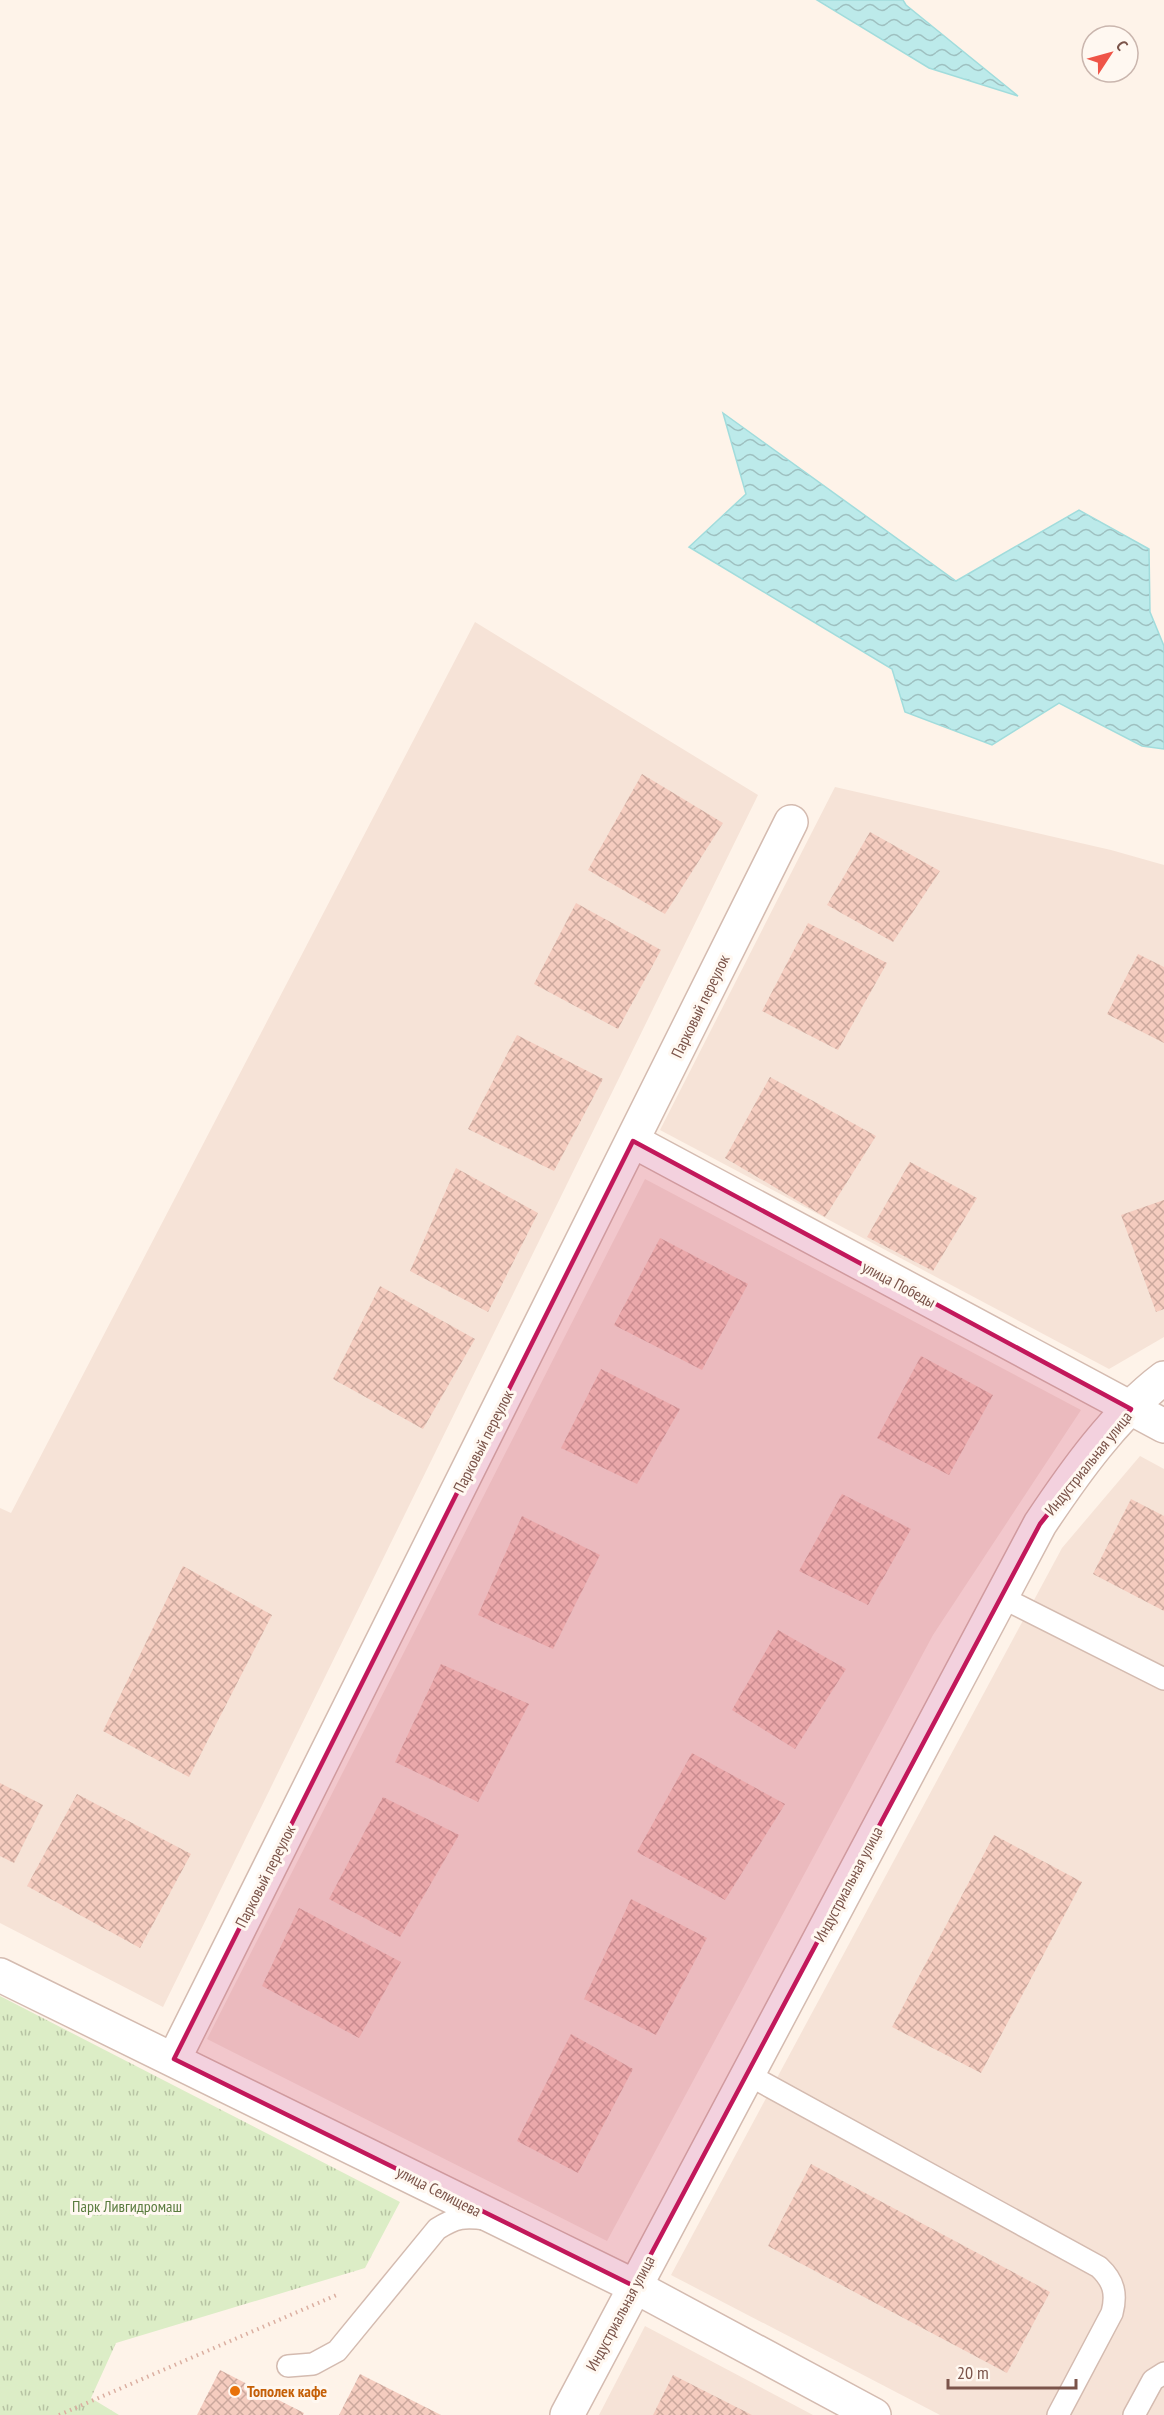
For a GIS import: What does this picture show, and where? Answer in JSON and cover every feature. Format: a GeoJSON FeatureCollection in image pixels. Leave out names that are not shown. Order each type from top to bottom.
{"type":"FeatureCollection","features":[{"type":"Feature","properties":{"kind":"street","name":"Парковый переулок"},"geometry":{"type":"LineString","coordinates":[[174,2059],[791,822]]}},
{"type":"Feature","properties":{"kind":"street","name":"улица Победы"},"geometry":{"type":"LineString","coordinates":[[633,1141],[1164,1426]]}},
{"type":"Feature","properties":{"kind":"street","name":"Индустриальная улица"},"geometry":{"type":"LineString","coordinates":[[567,2415],[1040,1524],[1063,1489],[1102,1440],[1164,1377]]}},
{"type":"Feature","properties":{"kind":"street","name":"улица Селищева"},"geometry":{"type":"LineString","coordinates":[[0,1975],[634,2286],[867,2413]]}},
{"type":"Feature","properties":{"kind":"lane"},"geometry":{"type":"LineString","coordinates":[[1001,1597],[1164,1679]]}},
{"type":"Feature","properties":{"kind":"lane"},"geometry":{"type":"LineString","coordinates":[[747,2074],[1099,2267],[1104,2272],[1114,2289],[1112,2313],[1059,2415]]}},
{"type":"Feature","properties":{"kind":"lane"},"geometry":{"type":"LineString","coordinates":[[288,2366],[313,2364],[337,2351],[437,2229],[450,2220],[464,2216],[498,2221]]}},
{"type":"Feature","properties":{"kind":"lane"},"geometry":{"type":"LineString","coordinates":[[1134,2415],[1153,2380],[1164,2373]]}},
{"type":"Feature","properties":{"kind":"path"},"geometry":{"type":"LineString","coordinates":[[59,2415],[345,2291]]}},
{"type":"Feature","properties":{"kind":"highlighted area"},"geometry":{"type":"Polygon","coordinates":[[[633,1141],[1131,1409],[1040,1524],[634,2286],[174,2059],[633,1141]]]}},
{"type":"Feature","properties":{"kind":"shaded area"},"geometry":{"type":"Polygon","coordinates":[[[475,622],[758,795],[163,2007],[0,1923],[0,1508],[11,1513],[475,622]]]}},
{"type":"Feature","properties":{"kind":"shaded area"},"geometry":{"type":"Polygon","coordinates":[[[835,787],[1111,850],[1164,865],[1164,1337],[1109,1369],[660,1130],[835,787]]]}},
{"type":"Feature","properties":{"kind":"shaded area"},"geometry":{"type":"Polygon","coordinates":[[[645,1179],[1081,1410],[933,1635],[607,2241],[207,2039],[645,1179]]]}},
{"type":"Feature","properties":{"kind":"shaded area"},"geometry":{"type":"Polygon","coordinates":[[[1140,1456],[1164,1469],[1164,2415],[940,2415],[671,2275],[1062,1548],[1140,1456]]]}},
{"type":"Feature","properties":{"kind":"shaded area"},"geometry":{"type":"Polygon","coordinates":[[[645,2326],[813,2415],[599,2415],[645,2326]]]}},
{"type":"Feature","properties":{"kind":"green space","name":"Парк Ливгидромаш"},"geometry":{"type":"Polygon","coordinates":[[[0,1996],[400,2202],[365,2268],[116,2343],[91,2398],[119,2415],[0,2415],[0,1996]]]}},
{"type":"Feature","properties":{"kind":"water"},"geometry":{"type":"Polygon","coordinates":[[[817,0],[903,0],[906,5],[1018,96],[929,68],[817,0]]]}},
{"type":"Feature","properties":{"kind":"water"},"geometry":{"type":"Polygon","coordinates":[[[723,413],[956,581],[1079,510],[1149,549],[1150,612],[1164,646],[1164,749],[1142,746],[1059,703],[992,745],[905,712],[892,669],[689,547],[746,494],[723,413]]]}},
{"type":"Feature","properties":{"kind":"building"},"geometry":{"type":"Polygon","coordinates":[[[642,774],[723,823],[665,914],[588,870],[642,774]]]}},
{"type":"Feature","properties":{"kind":"building"},"geometry":{"type":"Polygon","coordinates":[[[870,832],[940,871],[893,942],[827,905],[870,832]]]}},
{"type":"Feature","properties":{"kind":"building"},"geometry":{"type":"Polygon","coordinates":[[[576,903],[661,950],[618,1029],[534,984],[576,903]]]}},
{"type":"Feature","properties":{"kind":"building"},"geometry":{"type":"Polygon","coordinates":[[[808,923],[887,963],[838,1050],[762,1011],[808,923]]]}},
{"type":"Feature","properties":{"kind":"building"},"geometry":{"type":"Polygon","coordinates":[[[1138,954],[1164,967],[1164,1043],[1107,1014],[1138,954]]]}},
{"type":"Feature","properties":{"kind":"building"},"geometry":{"type":"Polygon","coordinates":[[[517,1035],[603,1079],[554,1171],[468,1129],[517,1035]]]}},
{"type":"Feature","properties":{"kind":"building"},"geometry":{"type":"Polygon","coordinates":[[[770,1077],[876,1136],[825,1217],[725,1158],[770,1077]]]}},
{"type":"Feature","properties":{"kind":"building"},"geometry":{"type":"Polygon","coordinates":[[[910,1162],[977,1198],[933,1271],[867,1237],[910,1162]]]}},
{"type":"Feature","properties":{"kind":"building"},"geometry":{"type":"Polygon","coordinates":[[[456,1168],[538,1213],[488,1312],[410,1271],[456,1168]]]}},
{"type":"Feature","properties":{"kind":"building"},"geometry":{"type":"Polygon","coordinates":[[[1164,1200],[1164,1309],[1156,1312],[1121,1215],[1164,1200]]]}},
{"type":"Feature","properties":{"kind":"building"},"geometry":{"type":"Polygon","coordinates":[[[660,1238],[748,1284],[702,1370],[614,1325],[660,1238]]]}},
{"type":"Feature","properties":{"kind":"building"},"geometry":{"type":"Polygon","coordinates":[[[380,1286],[475,1339],[423,1429],[333,1379],[380,1286]]]}},
{"type":"Feature","properties":{"kind":"building"},"geometry":{"type":"Polygon","coordinates":[[[921,1356],[993,1395],[949,1475],[877,1438],[921,1356]]]}},
{"type":"Feature","properties":{"kind":"building"},"geometry":{"type":"Polygon","coordinates":[[[601,1369],[680,1409],[637,1484],[561,1448],[601,1369]]]}},
{"type":"Feature","properties":{"kind":"building"},"geometry":{"type":"Polygon","coordinates":[[[842,1494],[911,1529],[868,1605],[799,1571],[842,1494]]]}},
{"type":"Feature","properties":{"kind":"building"},"geometry":{"type":"Polygon","coordinates":[[[1131,1499],[1164,1516],[1164,1611],[1093,1574],[1131,1499]]]}},
{"type":"Feature","properties":{"kind":"building"},"geometry":{"type":"Polygon","coordinates":[[[522,1516],[600,1555],[553,1649],[478,1615],[522,1516]]]}},
{"type":"Feature","properties":{"kind":"building"},"geometry":{"type":"Polygon","coordinates":[[[183,1566],[272,1615],[189,1777],[103,1731],[183,1566]]]}},
{"type":"Feature","properties":{"kind":"building"},"geometry":{"type":"Polygon","coordinates":[[[778,1630],[846,1669],[795,1749],[732,1710],[778,1630]]]}},
{"type":"Feature","properties":{"kind":"building"},"geometry":{"type":"Polygon","coordinates":[[[441,1664],[529,1704],[478,1802],[395,1762],[441,1664]]]}},
{"type":"Feature","properties":{"kind":"building"},"geometry":{"type":"Polygon","coordinates":[[[692,1753],[785,1804],[725,1900],[637,1852],[692,1753]]]}},
{"type":"Feature","properties":{"kind":"building"},"geometry":{"type":"Polygon","coordinates":[[[0,1783],[43,1805],[14,1863],[0,1856],[0,1783]]]}},
{"type":"Feature","properties":{"kind":"building"},"geometry":{"type":"Polygon","coordinates":[[[77,1794],[191,1854],[140,1948],[27,1886],[77,1794]]]}},
{"type":"Feature","properties":{"kind":"building"},"geometry":{"type":"Polygon","coordinates":[[[383,1797],[459,1835],[400,1937],[329,1899],[383,1797]]]}},
{"type":"Feature","properties":{"kind":"building"},"geometry":{"type":"Polygon","coordinates":[[[994,1835],[1082,1882],[981,2073],[892,2027],[994,1835]]]}},
{"type":"Feature","properties":{"kind":"building"},"geometry":{"type":"Polygon","coordinates":[[[631,1899],[707,1938],[656,2035],[584,1999],[631,1899]]]}},
{"type":"Feature","properties":{"kind":"building"},"geometry":{"type":"Polygon","coordinates":[[[299,1908],[401,1962],[359,2038],[262,1986],[299,1908]]]}},
{"type":"Feature","properties":{"kind":"building"},"geometry":{"type":"Polygon","coordinates":[[[571,2034],[633,2069],[578,2173],[517,2141],[571,2034]]]}},
{"type":"Feature","properties":{"kind":"building"},"geometry":{"type":"Polygon","coordinates":[[[811,2164],[1050,2292],[1007,2373],[768,2246],[811,2164]]]}},
{"type":"Feature","properties":{"kind":"building","name":"Тополек кафе"},"geometry":{"type":"Polygon","coordinates":[[[220,2370],[304,2413],[303,2415],[197,2415],[220,2370]]]}},
{"type":"Feature","properties":{"kind":"building"},"geometry":{"type":"Polygon","coordinates":[[[360,2374],[441,2415],[339,2415],[360,2374]]]}},
{"type":"Feature","properties":{"kind":"building"},"geometry":{"type":"Polygon","coordinates":[[[673,2375],[752,2415],[653,2415],[673,2375]]]}},
{"type":"Feature","properties":{"kind":"place","name":"Тополек кафе"},"geometry":{"type":"Point","coordinates":[235,2391]}}]}
